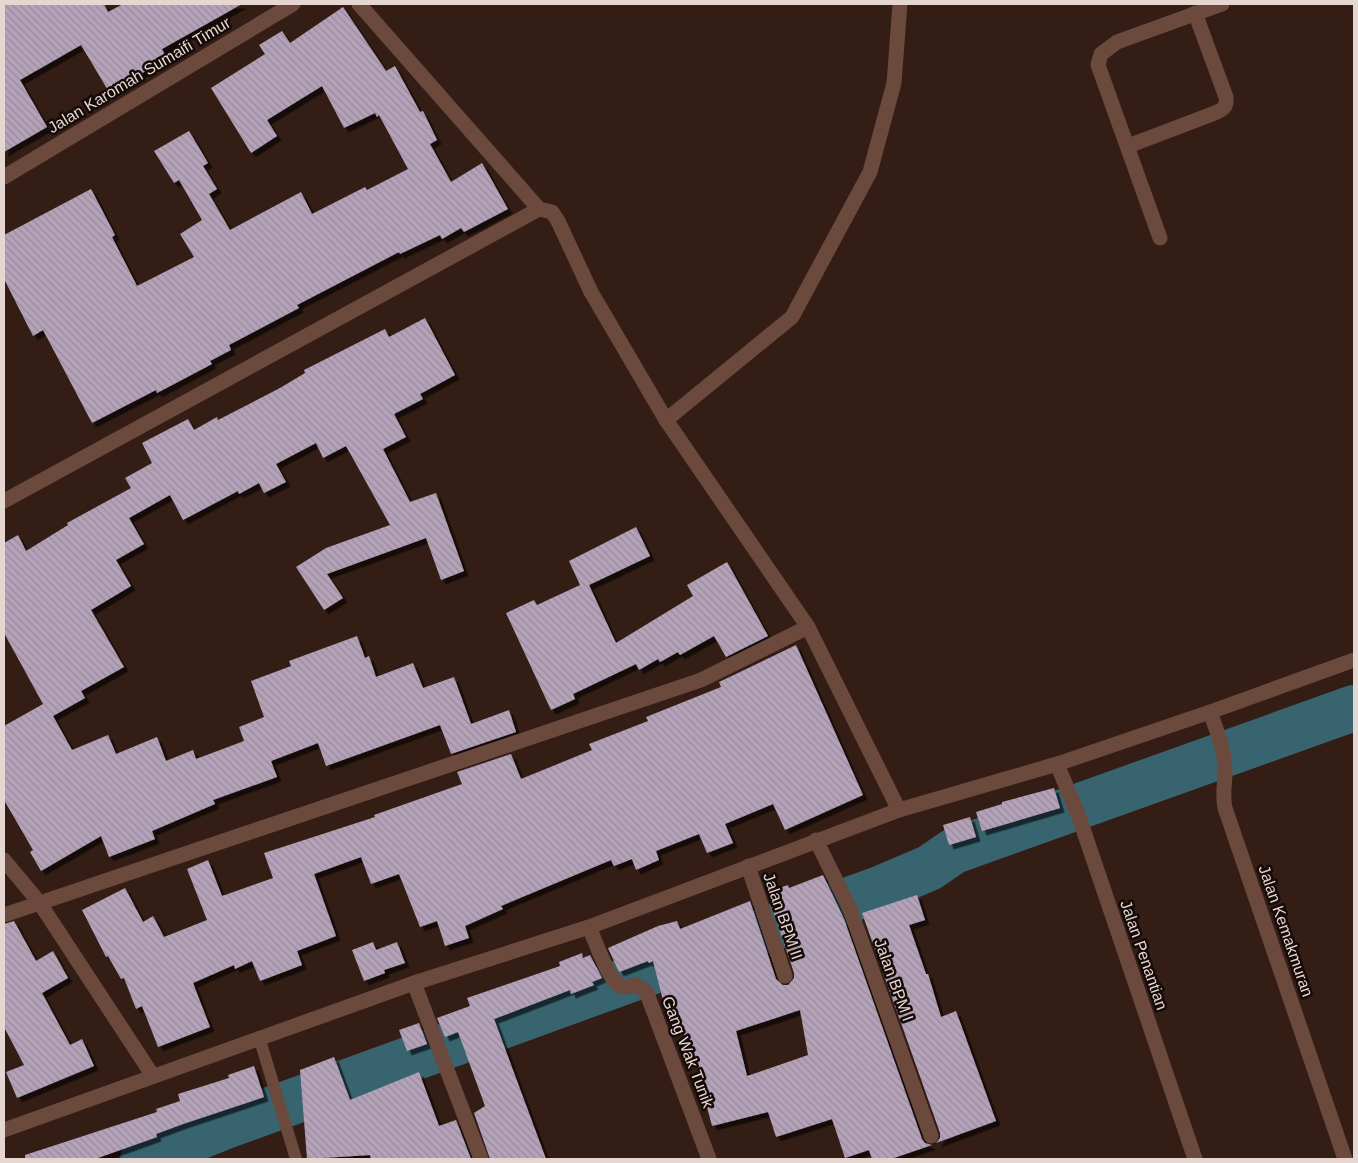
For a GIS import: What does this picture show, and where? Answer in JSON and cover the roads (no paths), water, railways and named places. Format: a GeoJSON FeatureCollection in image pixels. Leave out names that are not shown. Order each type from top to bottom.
{"type":"FeatureCollection","features":[{"type":"Feature","properties":{"kind":"street","name":"Jalan Karomah Sumaifi Timur"},"geometry":{"type":"LineString","coordinates":[[4,177],[293,4]]}},
{"type":"Feature","properties":{"kind":"street"},"geometry":{"type":"LineString","coordinates":[[360,4],[539,209],[552,212],[591,292],[666,420],[808,627],[900,810]]}},
{"type":"Feature","properties":{"kind":"street"},"geometry":{"type":"LineString","coordinates":[[666,420],[792,317],[870,172],[894,83],[900,4]]}},
{"type":"Feature","properties":{"kind":"street"},"geometry":{"type":"LineString","coordinates":[[1160,238],[1098,65],[1101,54],[1117,42],[1222,4]]}},
{"type":"Feature","properties":{"kind":"street"},"geometry":{"type":"LineString","coordinates":[[1128,146],[1215,113],[1224,109],[1227,104],[1195,14]]}},
{"type":"Feature","properties":{"kind":"street"},"geometry":{"type":"LineString","coordinates":[[4,502],[539,209]]}},
{"type":"Feature","properties":{"kind":"street"},"geometry":{"type":"LineString","coordinates":[[4,915],[701,680],[808,627]]}},
{"type":"Feature","properties":{"kind":"street"},"geometry":{"type":"LineString","coordinates":[[4,1130],[414,983],[590,927],[816,840],[900,810],[1057,764],[1354,660]]}},
{"type":"Feature","properties":{"kind":"street","name":"Jalan Kemakmuran"},"geometry":{"type":"LineString","coordinates":[[1210,712],[1221,745],[1226,771],[1222,794],[1225,808],[1345,1159]]}},
{"type":"Feature","properties":{"kind":"street","name":"Jalan Penantian"},"geometry":{"type":"LineString","coordinates":[[1057,764],[1079,817],[1194,1159]]}},
{"type":"Feature","properties":{"kind":"street","name":"Jalan BPM I"},"geometry":{"type":"LineString","coordinates":[[816,840],[850,909],[931,1136]]}},
{"type":"Feature","properties":{"kind":"street"},"geometry":{"type":"LineString","coordinates":[[4,860],[39,902],[153,1076]]}},
{"type":"Feature","properties":{"kind":"street","name":"Jalan BPM II"},"geometry":{"type":"LineString","coordinates":[[748,866],[785,976]]}},
{"type":"Feature","properties":{"kind":"street","name":"Gang Wak Tunik"},"geometry":{"type":"LineString","coordinates":[[590,927],[609,973],[620,986],[625,988],[635,985],[646,991],[709,1159]]}},
{"type":"Feature","properties":{"kind":"street"},"geometry":{"type":"LineString","coordinates":[[414,983],[481,1159]]}},
{"type":"Feature","properties":{"kind":"lane"},"geometry":{"type":"LineString","coordinates":[[259,1037],[296,1159]]}},
{"type":"Feature","properties":{"kind":"waterway"},"geometry":{"type":"LineString","coordinates":[[143,1159],[226,1126],[882,888],[929,868],[954,851],[1354,708]]}}]}
